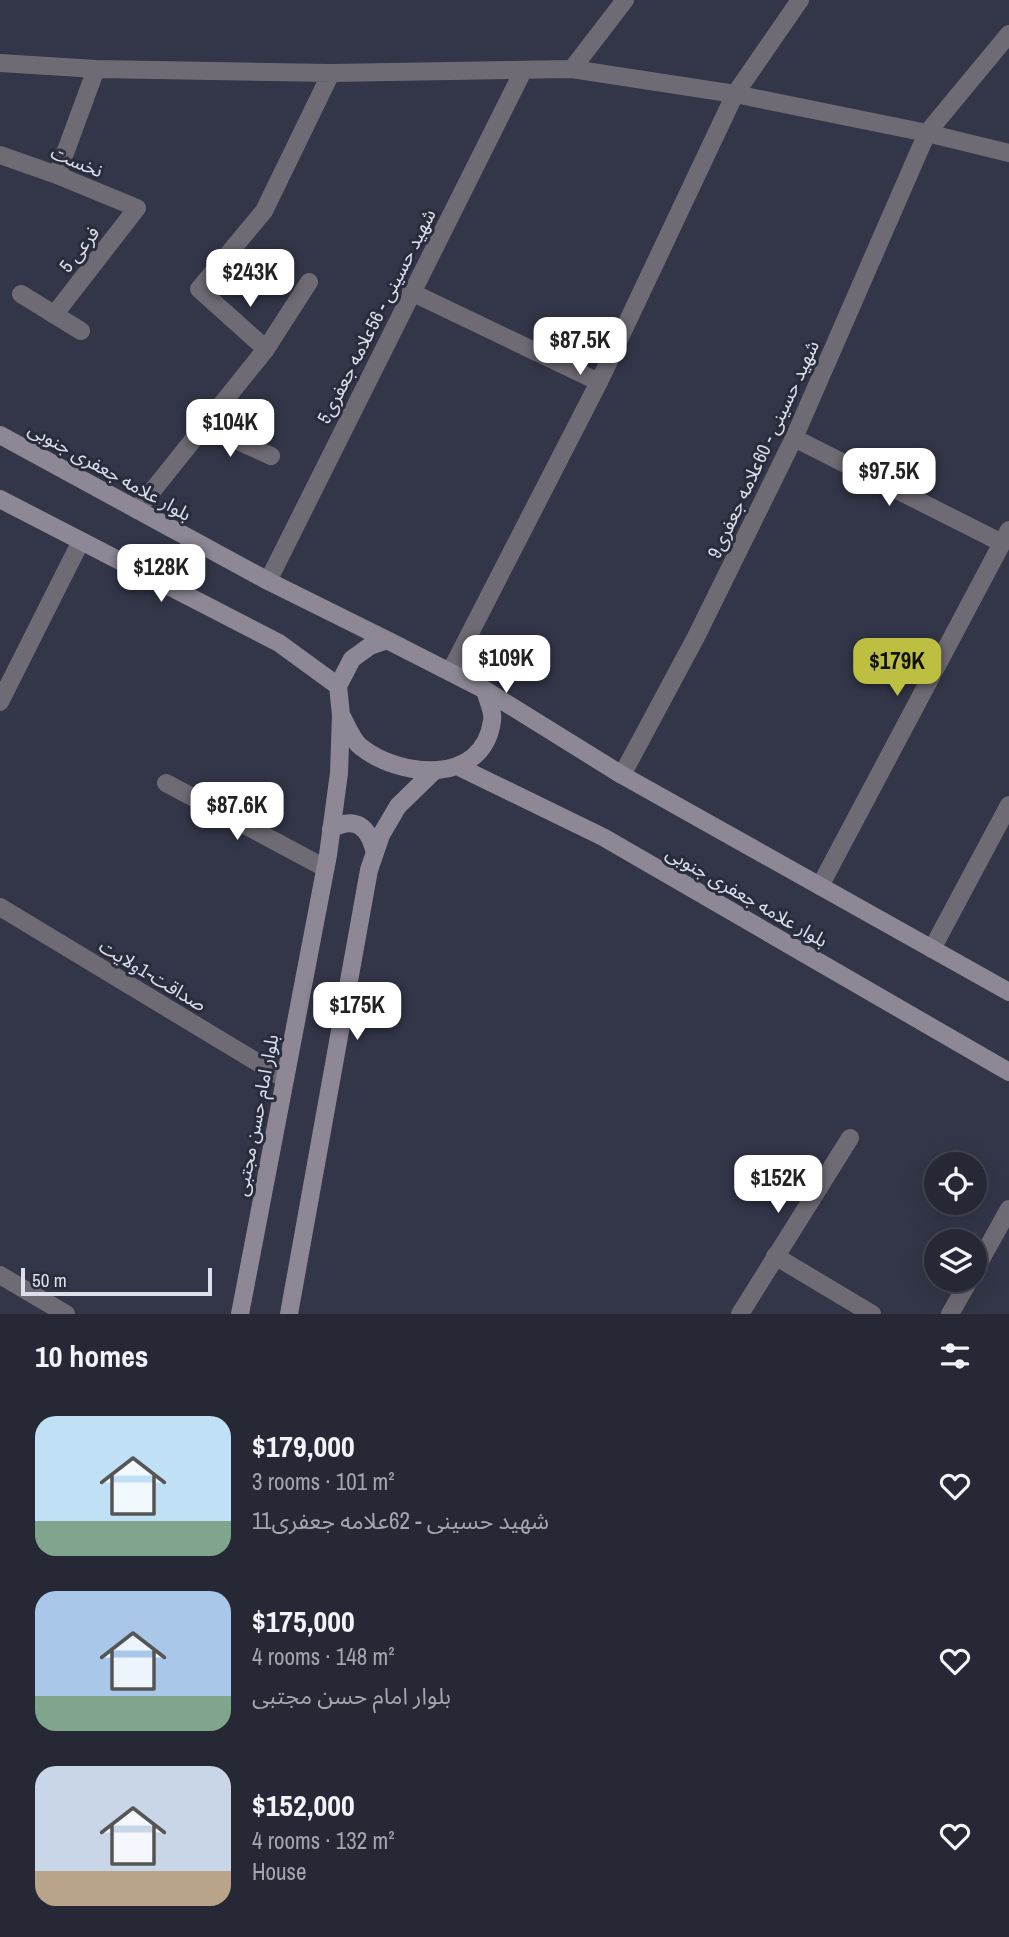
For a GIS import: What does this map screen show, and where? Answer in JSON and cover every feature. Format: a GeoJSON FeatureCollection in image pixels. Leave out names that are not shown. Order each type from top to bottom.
{"type":"FeatureCollection","features":[{"type":"Feature","properties":{"kind":"main road","name":"بلوار علامه جعفری جنوبی"},"geometry":{"type":"LineString","coordinates":[[0,435],[268,581],[387,640]]}},
{"type":"Feature","properties":{"kind":"main road"},"geometry":{"type":"LineString","coordinates":[[0,499],[279,643],[338,686]]}},
{"type":"Feature","properties":{"kind":"main road"},"geometry":{"type":"LineString","coordinates":[[485,690],[493,720],[484,747],[459,766],[434,771],[410,770],[382,761],[358,745],[341,715],[338,686],[352,659],[370,646],[387,640],[485,690],[622,775],[1009,992]]}},
{"type":"Feature","properties":{"kind":"main road","name":"بلوار امام حسن مجتبی"},"geometry":{"type":"LineString","coordinates":[[240,1314],[325,868],[339,773],[341,715]]}},
{"type":"Feature","properties":{"kind":"main road","name":"بلوار علامه جعفری جنوبی"},"geometry":{"type":"LineString","coordinates":[[459,766],[603,837],[1009,1072]]}},
{"type":"Feature","properties":{"kind":"main road"},"geometry":{"type":"LineString","coordinates":[[289,1314],[369,870],[381,835],[398,806],[434,771]]}},
{"type":"Feature","properties":{"kind":"main road"},"geometry":{"type":"LineString","coordinates":[[331,829],[343,823],[366,829],[375,853]]}},
{"type":"Feature","properties":{"kind":"street"},"geometry":{"type":"LineString","coordinates":[[572,69],[625,0]]}},
{"type":"Feature","properties":{"kind":"street"},"geometry":{"type":"LineString","coordinates":[[450,671],[599,382],[735,94],[800,0]]}},
{"type":"Feature","properties":{"kind":"street","name":"9شهید حسینی - 60علامه جعفری"},"geometry":{"type":"LineString","coordinates":[[622,775],[696,637],[794,438],[927,134],[1009,34]]}},
{"type":"Feature","properties":{"kind":"street"},"geometry":{"type":"LineString","coordinates":[[0,63],[96,69],[331,73],[572,69],[735,94],[1009,153]]}},
{"type":"Feature","properties":{"kind":"street"},"geometry":{"type":"LineString","coordinates":[[57,175],[96,69]]}},
{"type":"Feature","properties":{"kind":"street","name":"5شهید حسینی - 56علامه جعفری"},"geometry":{"type":"LineString","coordinates":[[268,581],[523,71]]}},
{"type":"Feature","properties":{"kind":"street"},"geometry":{"type":"LineString","coordinates":[[266,349],[199,289],[264,211],[331,73]]}},
{"type":"Feature","properties":{"kind":"street","name":"نخست"},"geometry":{"type":"LineString","coordinates":[[0,155],[137,208]]}},
{"type":"Feature","properties":{"kind":"street","name":"فرعی 5"},"geometry":{"type":"LineString","coordinates":[[54,315],[137,208]]}},
{"type":"Feature","properties":{"kind":"street"},"geometry":{"type":"LineString","coordinates":[[137,510],[266,349],[309,282]]}},
{"type":"Feature","properties":{"kind":"street"},"geometry":{"type":"LineString","coordinates":[[411,292],[599,382]]}},
{"type":"Feature","properties":{"kind":"street"},"geometry":{"type":"LineString","coordinates":[[21,294],[81,331]]}},
{"type":"Feature","properties":{"kind":"street"},"geometry":{"type":"LineString","coordinates":[[205,426],[271,456]]}},
{"type":"Feature","properties":{"kind":"street"},"geometry":{"type":"LineString","coordinates":[[794,438],[1005,537],[820,886]]}},
{"type":"Feature","properties":{"kind":"street"},"geometry":{"type":"LineString","coordinates":[[0,702],[81,541]]}},
{"type":"Feature","properties":{"kind":"street"},"geometry":{"type":"LineString","coordinates":[[166,783],[325,868]]}},
{"type":"Feature","properties":{"kind":"street"},"geometry":{"type":"LineString","coordinates":[[932,949],[1009,805]]}},
{"type":"Feature","properties":{"kind":"street","name":"صداقت-1ولایت"},"geometry":{"type":"LineString","coordinates":[[0,907],[285,1080]]}},
{"type":"Feature","properties":{"kind":"street"},"geometry":{"type":"LineString","coordinates":[[740,1314],[850,1138]]}},
{"type":"Feature","properties":{"kind":"street"},"geometry":{"type":"LineString","coordinates":[[987,1248],[1009,1209]]}},
{"type":"Feature","properties":{"kind":"street"},"geometry":{"type":"LineString","coordinates":[[775,1256],[872,1314]]}},
{"type":"Feature","properties":{"kind":"street"},"geometry":{"type":"LineString","coordinates":[[0,1275],[66,1314]]}},
{"type":"Feature","properties":{"kind":"street"},"geometry":{"type":"LineString","coordinates":[[950,1314],[963,1292]]}}]}
